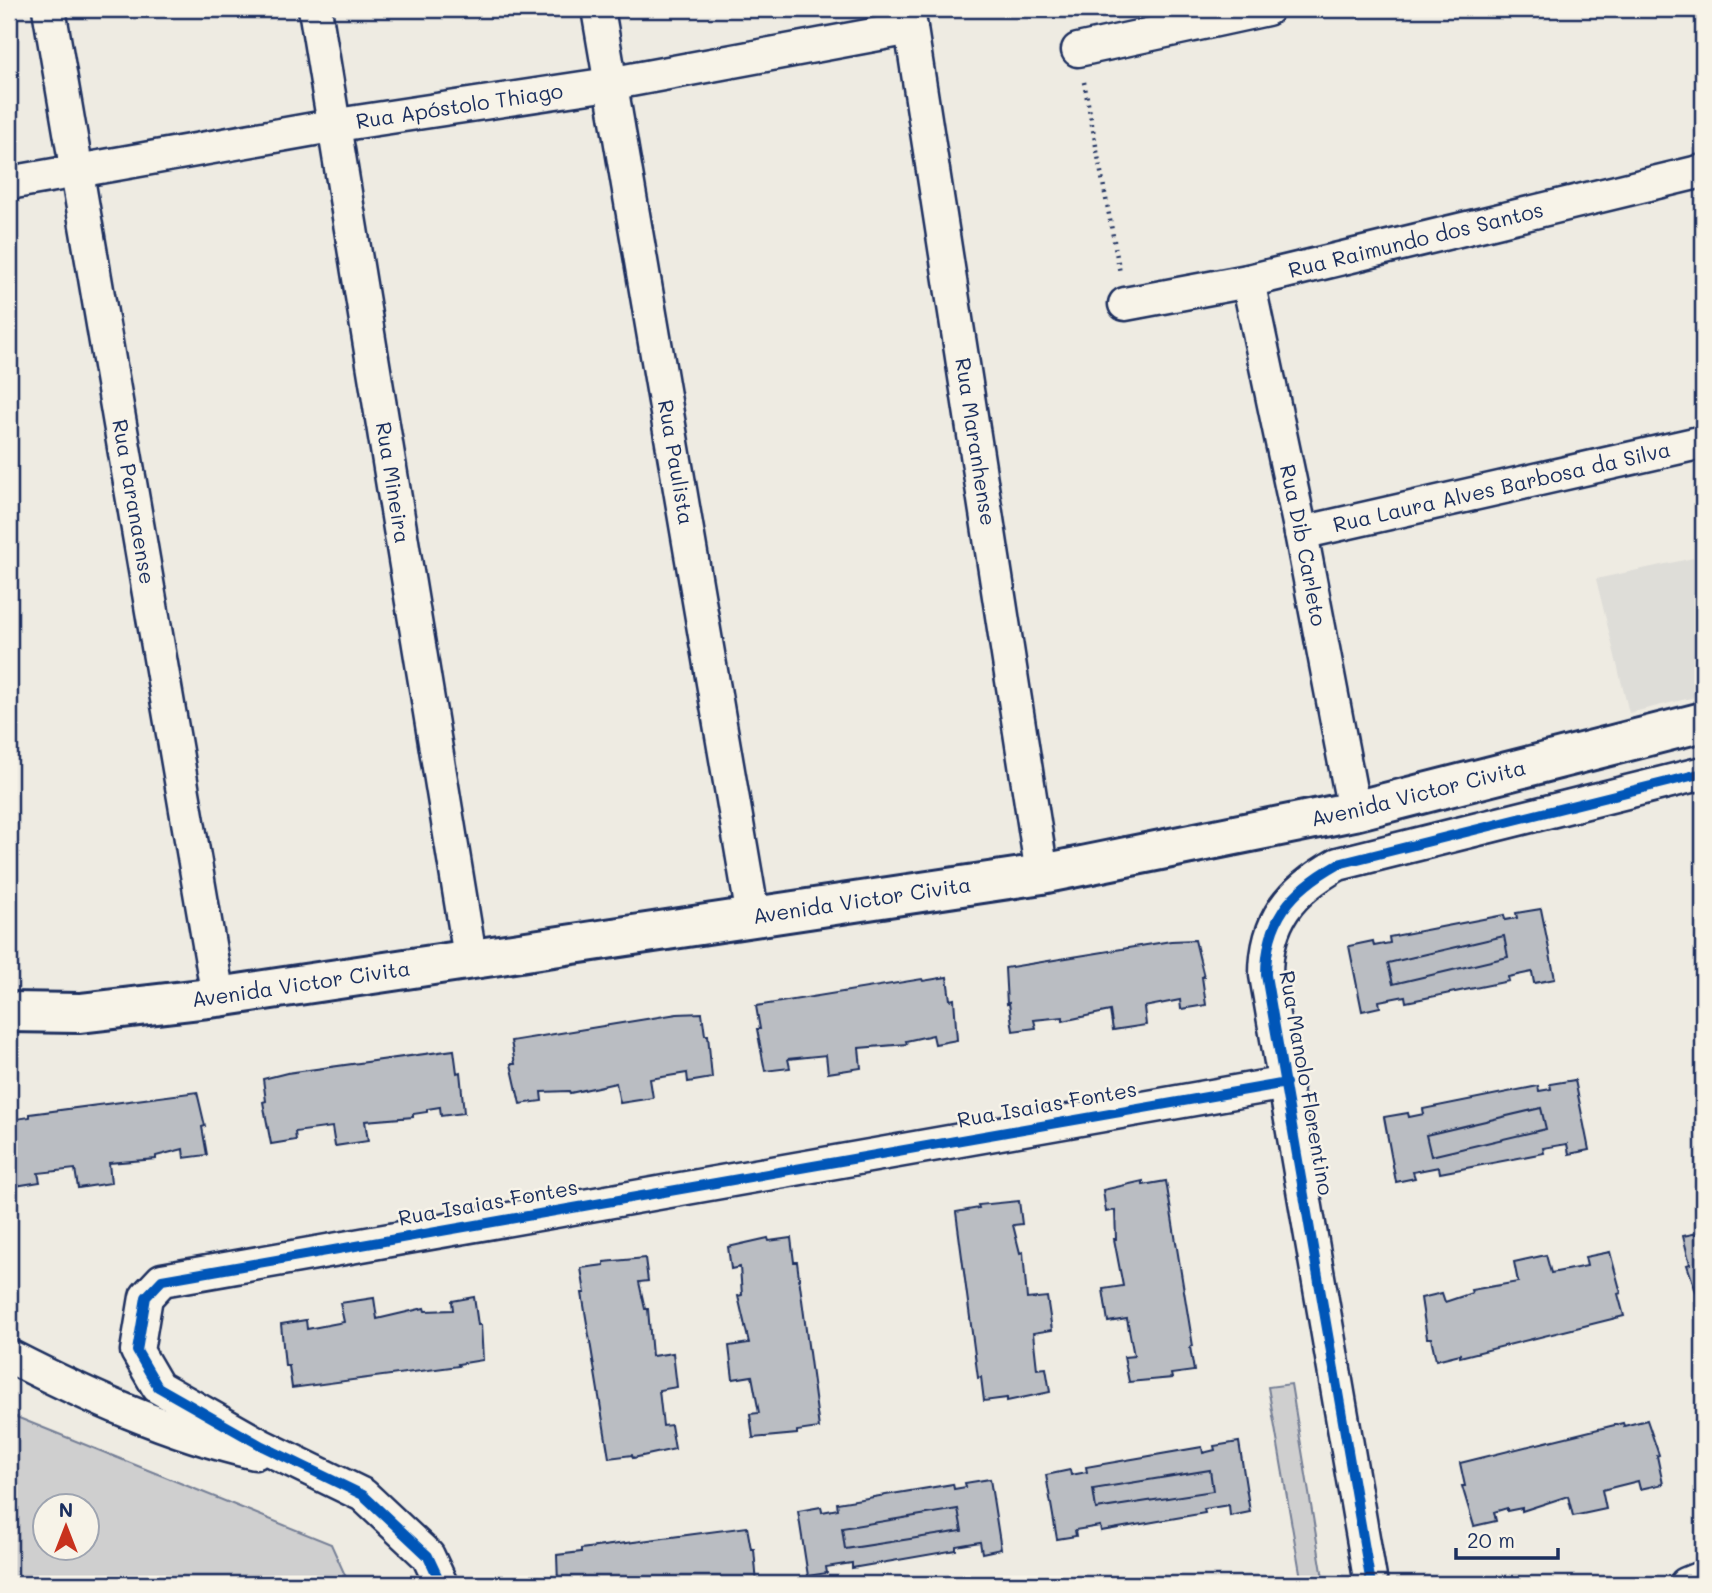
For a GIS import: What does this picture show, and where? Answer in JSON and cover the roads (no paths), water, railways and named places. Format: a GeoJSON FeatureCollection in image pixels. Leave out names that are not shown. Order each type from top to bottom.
{"type":"FeatureCollection","features":[{"type":"Feature","properties":{"kind":"main road","name":"Avenida Victor Civita"},"geometry":{"type":"LineString","coordinates":[[9,1012],[79,1013],[218,997],[470,957],[1042,874],[1354,811],[1703,722]]}},
{"type":"Feature","properties":{"kind":"street","name":"Rua Paranaense"},"geometry":{"type":"LineString","coordinates":[[49,9],[218,997]]}},
{"type":"Feature","properties":{"kind":"street","name":"Rua Mineira"},"geometry":{"type":"LineString","coordinates":[[315,9],[337,125],[470,957]]}},
{"type":"Feature","properties":{"kind":"street","name":"Rua Paulista"},"geometry":{"type":"LineString","coordinates":[[598,9],[753,917]]}},
{"type":"Feature","properties":{"kind":"street"},"geometry":{"type":"LineString","coordinates":[[1078,50],[1198,15],[1267,9]]}},
{"type":"Feature","properties":{"kind":"street","name":"Rua Apóstolo Thiago"},"geometry":{"type":"LineString","coordinates":[[9,183],[78,173],[337,125],[609,83],[909,19]]}},
{"type":"Feature","properties":{"kind":"street","name":"Rua Maranhense"},"geometry":{"type":"LineString","coordinates":[[909,19],[1042,874]]}},
{"type":"Feature","properties":{"kind":"street","name":"Rua Raimundo dos Santos"},"geometry":{"type":"LineString","coordinates":[[1125,304],[1248,281],[1703,171]]}},
{"type":"Feature","properties":{"kind":"street","name":"Rua Dib Carleto"},"geometry":{"type":"LineString","coordinates":[[1248,281],[1301,533],[1354,811]]}},
{"type":"Feature","properties":{"kind":"street","name":"Rua Laura Alves Barbosa da Silva"},"geometry":{"type":"LineString","coordinates":[[1301,533],[1703,442]]}},
{"type":"Feature","properties":{"kind":"street","name":"Rua Manolo Florentino"},"geometry":{"type":"LineString","coordinates":[[1371,1584],[1266,975],[1267,944],[1288,903],[1320,874],[1338,864],[1703,773]]}},
{"type":"Feature","properties":{"kind":"street","name":"Rua Isaias Fontes"},"geometry":{"type":"LineString","coordinates":[[441,1584],[428,1556],[363,1495],[297,1463],[158,1387],[137,1351],[146,1297],[162,1280],[1286,1083]]}},
{"type":"Feature","properties":{"kind":"street"},"geometry":{"type":"LineString","coordinates":[[9,1356],[70,1387],[207,1442],[297,1463]]}},
{"type":"Feature","properties":{"kind":"street"},"geometry":{"type":"LineString","coordinates":[[1686,1584],[1703,1577]]}}]}
